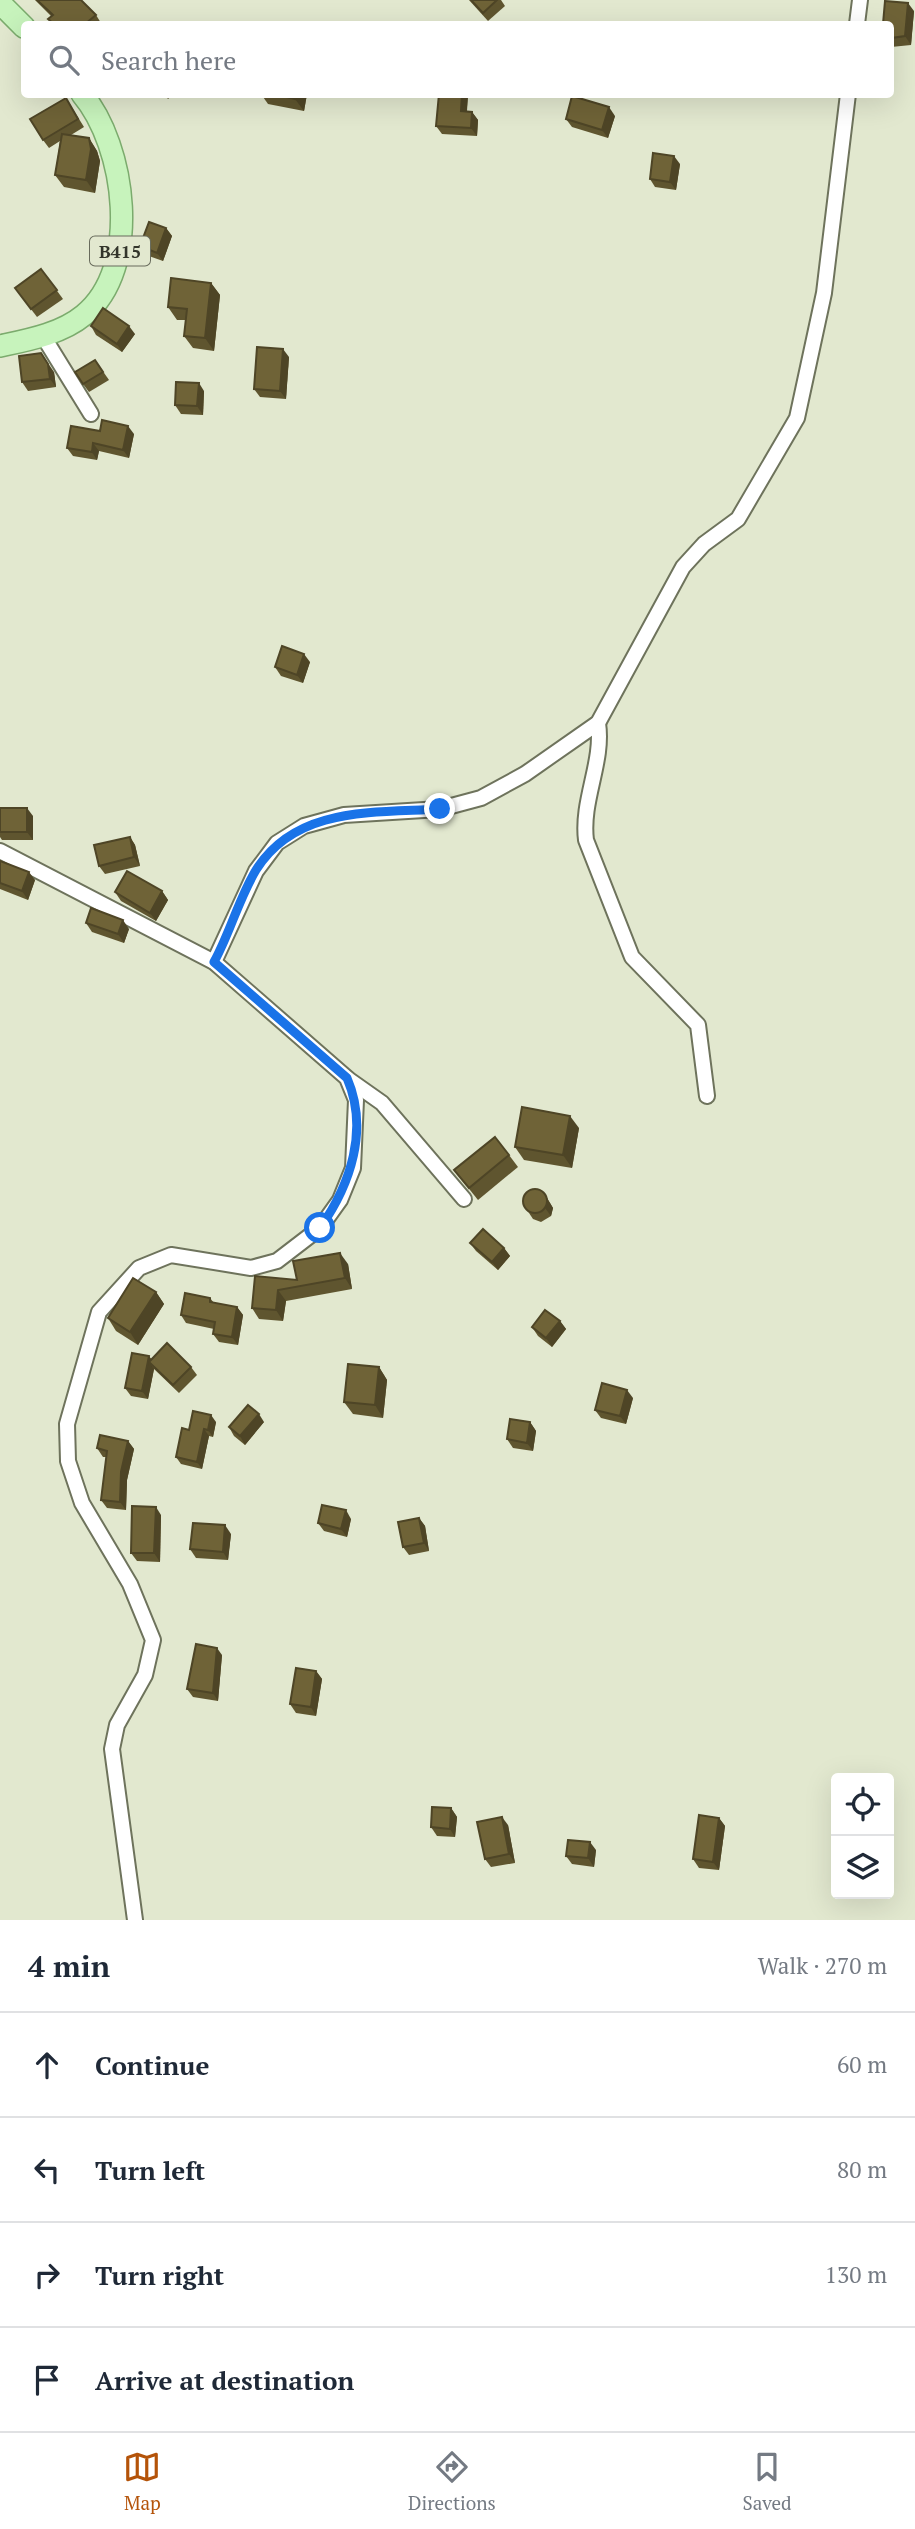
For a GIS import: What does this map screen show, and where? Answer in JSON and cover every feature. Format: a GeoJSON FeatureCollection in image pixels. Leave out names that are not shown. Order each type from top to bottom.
{"type":"FeatureCollection","features":[{"type":"Feature","properties":{"kind":"main road"},"geometry":{"type":"LineString","coordinates":[[0,3],[21,24]]}},
{"type":"Feature","properties":{"kind":"main road","name":"B415"},"geometry":{"type":"LineString","coordinates":[[0,346],[43,337],[84,315],[108,286],[120,257],[119,170],[93,107],[85,98]]}},
{"type":"Feature","properties":{"kind":"street"},"geometry":{"type":"LineString","coordinates":[[857,21],[860,0]]}},
{"type":"Feature","properties":{"kind":"street"},"geometry":{"type":"LineString","coordinates":[[214,962],[256,871],[277,843],[304,826],[344,815],[440,809],[481,798],[525,775],[598,723],[683,567],[704,544],[738,519],[797,418],[824,293],[848,98]]}},
{"type":"Feature","properties":{"kind":"street"},"geometry":{"type":"LineString","coordinates":[[43,337],[91,414]]}},
{"type":"Feature","properties":{"kind":"street"},"geometry":{"type":"LineString","coordinates":[[598,723],[601,740],[583,820],[586,840],[632,957],[698,1025],[707,1096]]}},
{"type":"Feature","properties":{"kind":"street"},"geometry":{"type":"LineString","coordinates":[[0,850],[214,962],[347,1078],[382,1103],[464,1199]]}},
{"type":"Feature","properties":{"kind":"street"},"geometry":{"type":"LineString","coordinates":[[135,1920],[113,1749],[117,1725],[145,1675],[153,1640],[130,1584],[82,1503],[68,1461],[67,1424],[99,1312],[139,1268],[171,1255],[251,1268],[277,1261],[320,1228],[340,1200],[353,1168],[356,1100],[347,1078]]}},
{"type":"Feature","properties":{"kind":"building"},"geometry":{"type":"Polygon","coordinates":[[[37,0],[81,0],[96,15],[89,21],[50,21],[48,19],[53,15],[37,0]]]}},
{"type":"Feature","properties":{"kind":"building"},"geometry":{"type":"Polygon","coordinates":[[[471,0],[497,0],[483,13],[471,0]]]}},
{"type":"Feature","properties":{"kind":"building"},"geometry":{"type":"Polygon","coordinates":[[[885,1],[908,3],[905,36],[894,38],[894,21],[883,21],[885,1]]]}},
{"type":"Feature","properties":{"kind":"building"},"geometry":{"type":"Polygon","coordinates":[[[66,98],[78,119],[43,140],[30,119],[66,98]]]}},
{"type":"Feature","properties":{"kind":"building"},"geometry":{"type":"Polygon","coordinates":[[[439,98],[462,98],[461,111],[472,112],[471,128],[436,126],[439,98]]]}},
{"type":"Feature","properties":{"kind":"building"},"geometry":{"type":"Polygon","coordinates":[[[571,98],[609,107],[602,130],[566,119],[571,98]]]}},
{"type":"Feature","properties":{"kind":"building"},"geometry":{"type":"Polygon","coordinates":[[[62,134],[89,138],[91,149],[86,180],[55,175],[62,134]]]}},
{"type":"Feature","properties":{"kind":"building"},"geometry":{"type":"Polygon","coordinates":[[[653,153],[674,156],[670,182],[650,179],[653,153]]]}},
{"type":"Feature","properties":{"kind":"building"},"geometry":{"type":"Polygon","coordinates":[[[149,222],[166,228],[157,253],[140,246],[149,222]]]}},
{"type":"Feature","properties":{"kind":"building"},"geometry":{"type":"Polygon","coordinates":[[[41,269],[57,290],[31,309],[15,288],[41,269]]]}},
{"type":"Feature","properties":{"kind":"building"},"geometry":{"type":"Polygon","coordinates":[[[171,278],[211,283],[205,338],[184,336],[187,309],[168,307],[171,278]]]}},
{"type":"Feature","properties":{"kind":"building"},"geometry":{"type":"Polygon","coordinates":[[[103,308],[129,326],[117,344],[91,326],[103,308]]]}},
{"type":"Feature","properties":{"kind":"building"},"geometry":{"type":"Polygon","coordinates":[[[257,347],[283,349],[280,391],[254,389],[257,347]]]}},
{"type":"Feature","properties":{"kind":"building"},"geometry":{"type":"Polygon","coordinates":[[[41,353],[48,364],[50,379],[22,382],[19,356],[41,353]]]}},
{"type":"Feature","properties":{"kind":"building"},"geometry":{"type":"Polygon","coordinates":[[[95,360],[103,372],[83,384],[75,372],[95,360]]]}},
{"type":"Feature","properties":{"kind":"building"},"geometry":{"type":"Polygon","coordinates":[[[176,382],[199,383],[197,406],[175,405],[176,382]]]}},
{"type":"Feature","properties":{"kind":"building"},"geometry":{"type":"Polygon","coordinates":[[[102,420],[128,426],[123,450],[93,443],[92,452],[67,448],[71,426],[100,431],[102,420]]]}},
{"type":"Feature","properties":{"kind":"building"},"geometry":{"type":"Polygon","coordinates":[[[282,646],[304,654],[297,675],[275,667],[282,646]]]}},
{"type":"Feature","properties":{"kind":"building"},"geometry":{"type":"Polygon","coordinates":[[[0,808],[27,808],[27,832],[0,832],[0,808]]]}},
{"type":"Feature","properties":{"kind":"building"},"geometry":{"type":"Polygon","coordinates":[[[130,837],[134,857],[99,866],[94,845],[130,837]]]}},
{"type":"Feature","properties":{"kind":"building"},"geometry":{"type":"Polygon","coordinates":[[[0,861],[29,872],[22,891],[0,883],[0,861]]]}},
{"type":"Feature","properties":{"kind":"building"},"geometry":{"type":"Polygon","coordinates":[[[127,871],[162,891],[150,913],[115,892],[127,871]]]}},
{"type":"Feature","properties":{"kind":"building"},"geometry":{"type":"Polygon","coordinates":[[[91,908],[123,920],[118,934],[86,923],[91,908]]]}},
{"type":"Feature","properties":{"kind":"building"},"geometry":{"type":"Polygon","coordinates":[[[522,1107],[570,1116],[563,1155],[515,1147],[522,1107]]]}},
{"type":"Feature","properties":{"kind":"building"},"geometry":{"type":"Polygon","coordinates":[[[495,1137],[509,1155],[469,1188],[454,1170],[495,1137]]]}},
{"type":"Feature","properties":{"kind":"building"},"geometry":{"type":"Polygon","coordinates":[[[535,1189],[546,1196],[547,1201],[540,1212],[535,1213],[524,1206],[523,1201],[530,1190],[535,1189]]]}},
{"type":"Feature","properties":{"kind":"building"},"geometry":{"type":"Polygon","coordinates":[[[483,1229],[504,1248],[492,1262],[470,1243],[483,1229]]]}},
{"type":"Feature","properties":{"kind":"building"},"geometry":{"type":"Polygon","coordinates":[[[340,1253],[345,1278],[278,1290],[276,1310],[252,1308],[255,1276],[297,1280],[293,1261],[340,1253]]]}},
{"type":"Feature","properties":{"kind":"building"},"geometry":{"type":"Polygon","coordinates":[[[133,1278],[156,1292],[130,1332],[108,1318],[133,1278]]]}},
{"type":"Feature","properties":{"kind":"building"},"geometry":{"type":"Polygon","coordinates":[[[185,1293],[210,1298],[210,1302],[237,1307],[232,1337],[213,1334],[215,1322],[181,1315],[185,1293]]]}},
{"type":"Feature","properties":{"kind":"building"},"geometry":{"type":"Polygon","coordinates":[[[545,1310],[560,1321],[546,1338],[532,1327],[545,1310]]]}},
{"type":"Feature","properties":{"kind":"building"},"geometry":{"type":"Polygon","coordinates":[[[167,1343],[191,1367],[173,1385],[149,1362],[167,1343]]]}},
{"type":"Feature","properties":{"kind":"building"},"geometry":{"type":"Polygon","coordinates":[[[132,1353],[149,1356],[142,1391],[125,1388],[132,1353]]]}},
{"type":"Feature","properties":{"kind":"building"},"geometry":{"type":"Polygon","coordinates":[[[348,1364],[379,1367],[375,1405],[344,1402],[348,1364]]]}},
{"type":"Feature","properties":{"kind":"building"},"geometry":{"type":"Polygon","coordinates":[[[602,1383],[627,1390],[620,1416],[595,1410],[602,1383]]]}},
{"type":"Feature","properties":{"kind":"building"},"geometry":{"type":"Polygon","coordinates":[[[248,1405],[259,1414],[240,1436],[229,1427],[248,1405]]]}},
{"type":"Feature","properties":{"kind":"building"},"geometry":{"type":"Polygon","coordinates":[[[193,1411],[211,1415],[208,1430],[204,1429],[197,1462],[176,1457],[182,1428],[189,1430],[193,1411]]]}},
{"type":"Feature","properties":{"kind":"building"},"geometry":{"type":"Polygon","coordinates":[[[510,1419],[530,1422],[527,1443],[507,1439],[510,1419]]]}},
{"type":"Feature","properties":{"kind":"building"},"geometry":{"type":"Polygon","coordinates":[[[100,1435],[128,1441],[121,1472],[120,1502],[101,1500],[107,1451],[97,1448],[100,1435]]]}},
{"type":"Feature","properties":{"kind":"building"},"geometry":{"type":"Polygon","coordinates":[[[322,1505],[346,1510],[341,1529],[318,1523],[322,1505]]]}},
{"type":"Feature","properties":{"kind":"building"},"geometry":{"type":"Polygon","coordinates":[[[132,1506],[156,1507],[154,1553],[131,1553],[132,1506]]]}},
{"type":"Feature","properties":{"kind":"building"},"geometry":{"type":"Polygon","coordinates":[[[419,1518],[424,1543],[403,1547],[398,1522],[419,1518]]]}},
{"type":"Feature","properties":{"kind":"building"},"geometry":{"type":"Polygon","coordinates":[[[193,1523],[225,1525],[223,1552],[190,1549],[193,1523]]]}},
{"type":"Feature","properties":{"kind":"building"},"geometry":{"type":"Polygon","coordinates":[[[196,1644],[217,1648],[213,1693],[187,1689],[196,1644]]]}},
{"type":"Feature","properties":{"kind":"building"},"geometry":{"type":"Polygon","coordinates":[[[296,1668],[316,1671],[311,1707],[290,1704],[296,1668]]]}},
{"type":"Feature","properties":{"kind":"building"},"geometry":{"type":"Polygon","coordinates":[[[432,1807],[451,1808],[450,1829],[431,1827],[432,1807]]]}},
{"type":"Feature","properties":{"kind":"building"},"geometry":{"type":"Polygon","coordinates":[[[699,1815],[719,1818],[713,1862],[693,1859],[699,1815]]]}},
{"type":"Feature","properties":{"kind":"building"},"geometry":{"type":"Polygon","coordinates":[[[502,1817],[509,1854],[485,1859],[477,1822],[502,1817]]]}},
{"type":"Feature","properties":{"kind":"building"},"geometry":{"type":"Polygon","coordinates":[[[568,1840],[590,1842],[588,1858],[566,1856],[568,1840]]]}},
{"type":"Feature","properties":{"kind":"route"},"geometry":{"type":"LineString","coordinates":[[320,1228],[340,1200],[353,1168],[356,1100],[347,1078],[214,962],[256,871],[277,843],[304,826],[344,815],[440,809]]}}]}
